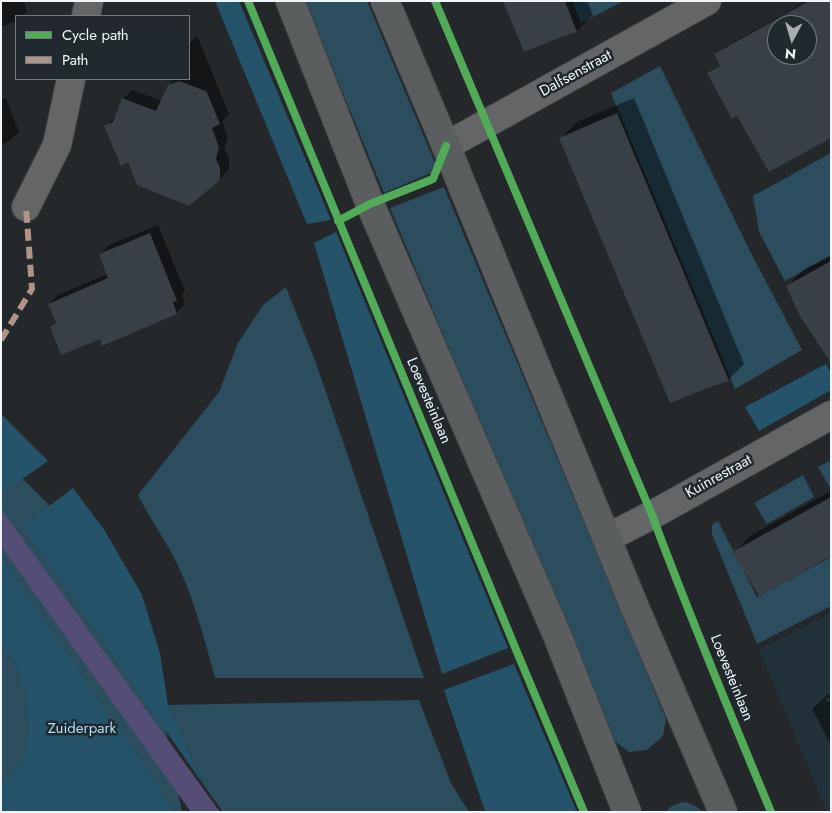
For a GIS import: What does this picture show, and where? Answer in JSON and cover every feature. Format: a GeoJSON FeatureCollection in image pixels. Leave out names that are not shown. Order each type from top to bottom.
{"type":"FeatureCollection","features":[{"type":"Feature","properties":{"kind":"main road","name":"Loevesteinlaan"},"geometry":{"type":"LineString","coordinates":[[290,1],[370,204],[553,626],[627,812]]}},
{"type":"Feature","properties":{"kind":"main road"},"geometry":{"type":"LineString","coordinates":[[385,1],[633,603],[723,812]]}},
{"type":"Feature","properties":{"kind":"street"},"geometry":{"type":"LineString","coordinates":[[86,15],[89,1]]}},
{"type":"Feature","properties":{"kind":"street","name":"Dalfsenstraat"},"geometry":{"type":"LineString","coordinates":[[446,146],[706,1]]}},
{"type":"Feature","properties":{"kind":"street"},"geometry":{"type":"LineString","coordinates":[[26,207],[56,144],[71,80]]}},
{"type":"Feature","properties":{"kind":"street","name":"Kuinrestraat"},"geometry":{"type":"LineString","coordinates":[[607,538],[831,415]]}},
{"type":"Feature","properties":{"kind":"shaded area"},"geometry":{"type":"Polygon","coordinates":[[[1,509],[220,812],[191,812],[1,546],[1,509]]]}},
{"type":"Feature","properties":{"kind":"shaded area"},"geometry":{"type":"Polygon","coordinates":[[[831,613],[831,812],[827,812],[759,649],[831,613]]]}},
{"type":"Feature","properties":{"kind":"green space"},"geometry":{"type":"Polygon","coordinates":[[[215,1],[239,1],[331,220],[307,224],[215,1]]]}},
{"type":"Feature","properties":{"kind":"green space"},"geometry":{"type":"Polygon","coordinates":[[[305,1],[367,1],[438,170],[384,193],[305,1]]]}},
{"type":"Feature","properties":{"kind":"green space"},"geometry":{"type":"Polygon","coordinates":[[[572,1],[624,1],[581,23],[572,1]]]}},
{"type":"Feature","properties":{"kind":"green space"},"geometry":{"type":"Polygon","coordinates":[[[660,66],[750,251],[802,350],[735,389],[611,93],[660,66]]]}},
{"type":"Feature","properties":{"kind":"green space"},"geometry":{"type":"Polygon","coordinates":[[[831,153],[831,256],[785,281],[759,232],[753,196],[831,153]]]}},
{"type":"Feature","properties":{"kind":"green space"},"geometry":{"type":"Polygon","coordinates":[[[444,187],[666,719],[663,736],[647,750],[629,752],[613,740],[390,208],[444,187]]]}},
{"type":"Feature","properties":{"kind":"green space"},"geometry":{"type":"Polygon","coordinates":[[[336,232],[508,648],[442,674],[314,243],[336,232]]]}},
{"type":"Feature","properties":{"kind":"green space"},"geometry":{"type":"Polygon","coordinates":[[[286,287],[316,363],[424,678],[215,678],[184,579],[174,557],[138,495],[219,392],[238,343],[263,305],[286,287]]]}},
{"type":"Feature","properties":{"kind":"green space"},"geometry":{"type":"Polygon","coordinates":[[[826,364],[831,373],[831,390],[759,431],[745,407],[826,364]]]}},
{"type":"Feature","properties":{"kind":"green space"},"geometry":{"type":"Polygon","coordinates":[[[1,414],[48,461],[1,494],[1,414]]]}},
{"type":"Feature","properties":{"kind":"green space","name":"Zuiderpark"},"geometry":{"type":"Polygon","coordinates":[[[1,457],[139,595],[182,812],[1,812],[1,457]]]}},
{"type":"Feature","properties":{"kind":"green space"},"geometry":{"type":"Polygon","coordinates":[[[831,460],[831,488],[830,488],[818,467],[831,460]]]}},
{"type":"Feature","properties":{"kind":"green space"},"geometry":{"type":"Polygon","coordinates":[[[803,475],[814,497],[767,524],[754,503],[803,475]]]}},
{"type":"Feature","properties":{"kind":"green space"},"geometry":{"type":"Polygon","coordinates":[[[73,488],[105,531],[142,595],[160,653],[168,705],[203,784],[23,526],[73,488]]]}},
{"type":"Feature","properties":{"kind":"green space"},"geometry":{"type":"Polygon","coordinates":[[[718,521],[757,597],[831,557],[831,606],[757,644],[712,534],[712,525],[718,521]]]}},
{"type":"Feature","properties":{"kind":"green space"},"geometry":{"type":"Polygon","coordinates":[[[1,557],[175,812],[1,812],[1,783],[24,760],[29,729],[27,697],[16,663],[1,646],[1,557]]]}},
{"type":"Feature","properties":{"kind":"green space"},"geometry":{"type":"Polygon","coordinates":[[[514,664],[577,812],[485,811],[444,690],[514,664]]]}},
{"type":"Feature","properties":{"kind":"green space"},"geometry":{"type":"Polygon","coordinates":[[[419,700],[451,783],[469,812],[223,812],[203,784],[168,705],[419,700]]]}},
{"type":"Feature","properties":{"kind":"green space"},"geometry":{"type":"Polygon","coordinates":[[[686,802],[703,812],[666,812],[675,805],[686,802]]]}},
{"type":"Feature","properties":{"kind":"building"},"geometry":{"type":"Polygon","coordinates":[[[503,1],[565,1],[577,32],[524,52],[503,1]]]}},
{"type":"Feature","properties":{"kind":"building"},"geometry":{"type":"Polygon","coordinates":[[[809,1],[831,1],[831,138],[769,172],[737,116],[732,119],[707,73],[720,66],[714,54],[767,24],[767,65],[817,65],[817,15],[784,15],[809,1]]]}},
{"type":"Feature","properties":{"kind":"building"},"geometry":{"type":"Polygon","coordinates":[[[179,81],[204,91],[206,90],[220,124],[212,128],[219,147],[216,159],[220,168],[220,180],[189,206],[137,185],[128,162],[121,166],[104,126],[113,122],[122,98],[156,111],[168,85],[179,81]]]}},
{"type":"Feature","properties":{"kind":"building"},"geometry":{"type":"Polygon","coordinates":[[[617,113],[729,381],[670,403],[559,138],[617,113]]]}},
{"type":"Feature","properties":{"kind":"building"},"geometry":{"type":"Polygon","coordinates":[[[150,233],[177,301],[173,302],[177,314],[102,346],[100,339],[61,355],[50,327],[56,323],[48,304],[108,278],[99,254],[150,233]]]}},
{"type":"Feature","properties":{"kind":"building"},"geometry":{"type":"Polygon","coordinates":[[[831,261],[831,363],[800,316],[786,286],[831,261]]]}},
{"type":"Feature","properties":{"kind":"building"},"geometry":{"type":"Polygon","coordinates":[[[831,497],[831,556],[759,596],[732,552],[831,497]]]}},
{"type":"Feature","properties":{"kind":"marked path"},"geometry":{"type":"LineString","coordinates":[[1,340],[32,289],[26,207]]}},
{"type":"Feature","properties":{"kind":"cycle path"},"geometry":{"type":"LineString","coordinates":[[248,1],[584,812]]}},
{"type":"Feature","properties":{"kind":"cycle path"},"geometry":{"type":"LineString","coordinates":[[435,1],[652,515],[695,627],[771,812]]}},
{"type":"Feature","properties":{"kind":"cycle path"},"geometry":{"type":"LineString","coordinates":[[338,221],[370,204],[433,179],[446,146]]}}]}
